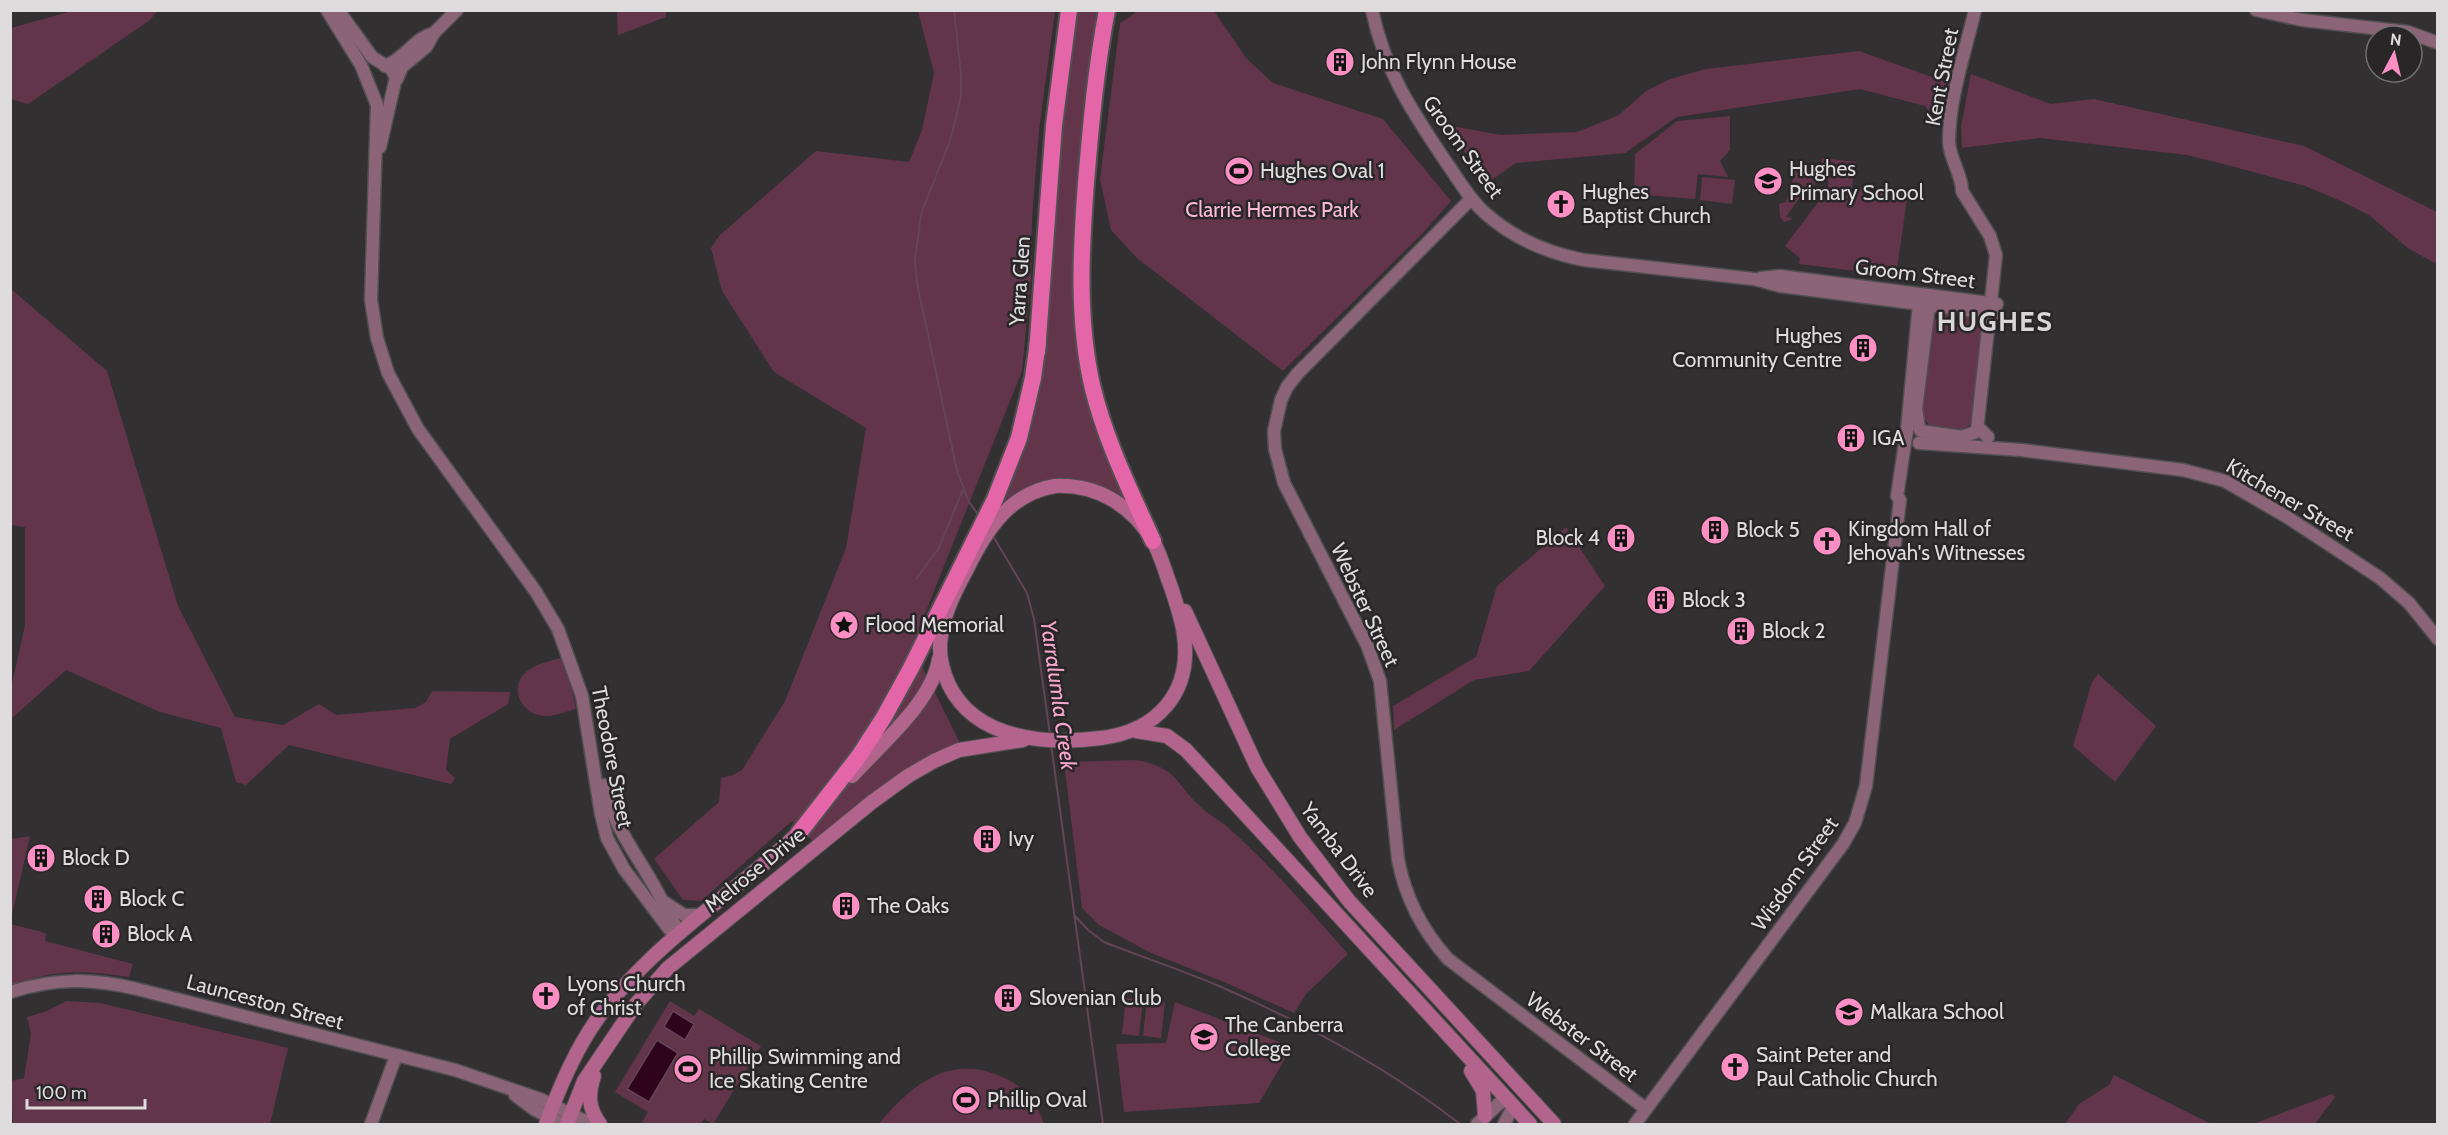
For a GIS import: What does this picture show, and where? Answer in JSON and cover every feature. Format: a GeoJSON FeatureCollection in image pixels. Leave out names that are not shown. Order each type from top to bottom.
{"type":"FeatureCollection","features":[{"type":"Feature","properties":{"kind":"highway","name":"Yarra Glen"},"geometry":{"type":"LineString","coordinates":[[799,833],[859,756],[884,717],[1000,504],[1017,458],[1029,414],[1038,342],[1054,125],[1069,10]]}},
{"type":"Feature","properties":{"kind":"highway"},"geometry":{"type":"LineString","coordinates":[[1107,15],[1093,107],[1085,197],[1081,278],[1084,333],[1092,383],[1105,429],[1156,548]]}},
{"type":"Feature","properties":{"kind":"main road","name":"Theodore Street"},"geometry":{"type":"LineString","coordinates":[[327,10],[356,56],[378,107],[375,132],[371,300],[377,338],[388,374],[418,429],[536,592],[569,649],[580,676],[589,709],[599,778],[610,822],[631,848],[663,901],[676,925],[678,934]]}},
{"type":"Feature","properties":{"kind":"main road"},"geometry":{"type":"LineString","coordinates":[[338,10],[360,43],[384,66],[393,71],[396,83],[391,92],[385,95],[378,94],[369,86],[372,69],[384,66]]}},
{"type":"Feature","properties":{"kind":"main road","name":"Theodore Street"},"geometry":{"type":"LineString","coordinates":[[384,66],[398,60],[422,38],[434,33],[457,10]]}},
{"type":"Feature","properties":{"kind":"main road","name":"Groom Street"},"geometry":{"type":"LineString","coordinates":[[1372,10],[1391,74],[1405,101],[1471,199],[1506,230],[1559,255],[1584,260],[1754,279],[1780,286],[1995,309]]}},
{"type":"Feature","properties":{"kind":"main road","name":"Kent Street"},"geometry":{"type":"LineString","coordinates":[[1975,10],[1951,117],[1950,149],[1962,185],[1981,212],[2001,248],[2003,265],[1995,309],[1980,438]]}},
{"type":"Feature","properties":{"kind":"main road"},"geometry":{"type":"LineString","coordinates":[[2256,10],[2302,20],[2408,32],[2438,43]]}},
{"type":"Feature","properties":{"kind":"main road","name":"Theodore Street"},"geometry":{"type":"LineString","coordinates":[[376,163],[387,111],[402,67],[430,43],[434,33]]}},
{"type":"Feature","properties":{"kind":"main road","name":"Webster Street"},"geometry":{"type":"LineString","coordinates":[[1471,199],[1314,356],[1287,387],[1276,416],[1275,449],[1284,483],[1367,645],[1380,681],[1398,859],[1402,878],[1418,918],[1433,942],[1448,959],[1646,1108]]}},
{"type":"Feature","properties":{"kind":"main road","name":"Wisdom Street"},"geometry":{"type":"LineString","coordinates":[[1634,1124],[1843,844],[1855,824],[1866,786],[1900,500],[1903,496],[1914,435],[1925,301]]}},
{"type":"Feature","properties":{"kind":"main road","name":"Kitchener Street"},"geometry":{"type":"LineString","coordinates":[[1914,435],[1980,438],[2021,450],[2183,470],[2225,481],[2287,516],[2380,578],[2409,603],[2438,639]]}},
{"type":"Feature","properties":{"kind":"main road"},"geometry":{"type":"LineString","coordinates":[[1000,504],[1056,486],[1080,487],[1101,493],[1123,506],[1135,518],[1156,548],[1182,624],[1184,668],[1179,685],[1165,708],[1144,726],[1128,732]]}},
{"type":"Feature","properties":{"kind":"main road"},"geometry":{"type":"LineString","coordinates":[[975,548],[946,614],[941,634],[940,654],[947,681],[966,709],[987,725],[1024,738]]}},
{"type":"Feature","properties":{"kind":"main road","name":"Yamba Drive"},"geometry":{"type":"LineString","coordinates":[[1156,548],[1257,767],[1300,837],[1349,901],[1554,1125]]}},
{"type":"Feature","properties":{"kind":"main road","name":"Melrose Drive"},"geometry":{"type":"LineString","coordinates":[[549,1115],[558,1090],[597,1019],[627,983],[678,934],[799,833],[926,695],[938,669],[940,654]]}},
{"type":"Feature","properties":{"kind":"main road","name":"Yamba Drive"},"geometry":{"type":"LineString","coordinates":[[1128,732],[1142,730],[1161,734],[1178,742],[1530,1125]]}},
{"type":"Feature","properties":{"kind":"main road","name":"Melrose Drive"},"geometry":{"type":"LineString","coordinates":[[567,1121],[584,1081],[608,1044],[636,1004],[668,968],[872,802],[920,768],[959,750],[1024,738],[1072,740],[1108,737],[1128,732]]}},
{"type":"Feature","properties":{"kind":"main road","name":"Theodore Street"},"geometry":{"type":"LineString","coordinates":[[599,778],[610,822]]}},
{"type":"Feature","properties":{"kind":"main road"},"geometry":{"type":"LineString","coordinates":[[610,822],[621,843],[616,856]]}},
{"type":"Feature","properties":{"kind":"main road"},"geometry":{"type":"LineString","coordinates":[[616,856],[631,848]]}},
{"type":"Feature","properties":{"kind":"main road","name":"Theodore Street"},"geometry":{"type":"LineString","coordinates":[[616,856],[626,873],[667,926],[678,934]]}},
{"type":"Feature","properties":{"kind":"main road"},"geometry":{"type":"LineString","coordinates":[[663,901],[684,915],[701,915]]}},
{"type":"Feature","properties":{"kind":"main road"},"geometry":{"type":"LineString","coordinates":[[668,968],[678,948],[678,934],[695,936],[725,920]]}},
{"type":"Feature","properties":{"kind":"main road","name":"Launceston Street"},"geometry":{"type":"LineString","coordinates":[[10,992],[36,984],[78,980],[116,984],[455,1070],[507,1089],[549,1115],[591,1125]]}},
{"type":"Feature","properties":{"kind":"main road"},"geometry":{"type":"LineString","coordinates":[[1446,1034],[1458,1056],[1479,1081],[1485,1101],[1479,1121]]}},
{"type":"Feature","properties":{"kind":"main road"},"geometry":{"type":"LineString","coordinates":[[600,1125],[590,1105],[590,1092],[608,1044]]}},
{"type":"Feature","properties":{"kind":"main road"},"geometry":{"type":"LineString","coordinates":[[372,1125],[383,1087],[381,1082],[392,1055]]}},
{"type":"Feature","properties":{"kind":"main road"},"geometry":{"type":"LineString","coordinates":[[1479,1121],[1509,1102],[1521,1089]]}},
{"type":"Feature","properties":{"kind":"main road"},"geometry":{"type":"LineString","coordinates":[[1504,1125],[1509,1102]]}},
{"type":"Feature","properties":{"kind":"green space"},"geometry":{"type":"Polygon","coordinates":[[[72,11],[157,11],[150,20],[28,104],[11,99],[11,28],[72,11]]]}},
{"type":"Feature","properties":{"kind":"green space"},"geometry":{"type":"Polygon","coordinates":[[[617,11],[666,11],[666,17],[618,35],[617,11]]]}},
{"type":"Feature","properties":{"kind":"green space"},"geometry":{"type":"Polygon","coordinates":[[[918,11],[1055,11],[1039,130],[1032,218],[1031,277],[1022,371],[912,646],[961,745],[815,843],[792,821],[701,901],[683,900],[654,859],[719,802],[721,778],[742,770],[785,701],[846,548],[866,428],[774,372],[722,291],[711,248],[719,236],[816,151],[909,162],[922,130],[934,73],[918,11]]]}},
{"type":"Feature","properties":{"kind":"green space"},"geometry":{"type":"Polygon","coordinates":[[[1073,11],[1102,11],[1077,316],[1134,513],[1094,488],[1018,495],[1005,500],[1027,441],[1039,386],[1053,192],[1073,11]]]}},
{"type":"Feature","properties":{"kind":"green space","name":"Clarrie Hermes Park"},"geometry":{"type":"Polygon","coordinates":[[[1138,11],[1214,11],[1246,58],[1273,83],[1383,119],[1451,201],[1422,234],[1283,371],[1137,258],[1111,230],[1100,179],[1120,23],[1138,11]]]}},
{"type":"Feature","properties":{"kind":"green space"},"geometry":{"type":"Polygon","coordinates":[[[1859,51],[1946,82],[1940,126],[1925,106],[1860,89],[1677,117],[1625,153],[1516,163],[1487,183],[1446,125],[1501,135],[1577,132],[1619,115],[1646,91],[1670,79],[1706,69],[1859,51]]]}},
{"type":"Feature","properties":{"kind":"green space"},"geometry":{"type":"Polygon","coordinates":[[[1971,74],[2051,104],[2094,99],[2304,146],[2437,212],[2437,264],[2409,249],[2369,215],[2341,201],[2305,186],[2187,155],[2040,138],[1962,148],[1961,127],[1971,74]]]}},
{"type":"Feature","properties":{"kind":"green space"},"geometry":{"type":"Polygon","coordinates":[[[1730,116],[1730,150],[1720,161],[1728,177],[1698,174],[1695,199],[1634,194],[1635,154],[1677,121],[1730,116]]]}},
{"type":"Feature","properties":{"kind":"green space"},"geometry":{"type":"Polygon","coordinates":[[[1822,158],[1856,162],[1850,198],[1827,196],[1828,178],[1821,163],[1822,158]]]}},
{"type":"Feature","properties":{"kind":"green space"},"geometry":{"type":"Polygon","coordinates":[[[1799,167],[1811,170],[1815,184],[1814,187],[1807,187],[1786,217],[1792,218],[1791,220],[1784,222],[1780,217],[1779,204],[1786,202],[1795,173],[1790,173],[1799,167]]]}},
{"type":"Feature","properties":{"kind":"green space"},"geometry":{"type":"Polygon","coordinates":[[[1702,177],[1735,180],[1732,204],[1700,200],[1702,177]]]}},
{"type":"Feature","properties":{"kind":"green space"},"geometry":{"type":"Polygon","coordinates":[[[1856,187],[1908,192],[1896,276],[1799,264],[1800,258],[1785,246],[1822,197],[1852,201],[1856,187]]]}},
{"type":"Feature","properties":{"kind":"green space"},"geometry":{"type":"Polygon","coordinates":[[[11,289],[107,371],[178,606],[235,717],[283,725],[319,704],[336,715],[415,708],[426,702],[432,691],[510,692],[508,704],[450,739],[446,770],[455,778],[451,784],[289,745],[246,785],[236,782],[221,728],[160,712],[66,670],[11,719],[11,688],[25,625],[25,527],[11,525],[11,289]]]}},
{"type":"Feature","properties":{"kind":"green space"},"geometry":{"type":"Polygon","coordinates":[[[1945,313],[1975,317],[1983,331],[1973,422],[1960,432],[1931,427],[1920,414],[1931,323],[1945,313]]]}},
{"type":"Feature","properties":{"kind":"green space"},"geometry":{"type":"Polygon","coordinates":[[[1566,527],[1605,586],[1529,671],[1474,680],[1394,730],[1393,706],[1476,657],[1497,586],[1566,527]]]}},
{"type":"Feature","properties":{"kind":"green space"},"geometry":{"type":"Polygon","coordinates":[[[561,658],[568,673],[576,709],[552,716],[529,711],[520,700],[518,693],[521,678],[534,667],[561,658]]]}},
{"type":"Feature","properties":{"kind":"green space"},"geometry":{"type":"Polygon","coordinates":[[[2098,674],[2156,726],[2115,782],[2073,746],[2092,682],[2098,674]]]}},
{"type":"Feature","properties":{"kind":"green space"},"geometry":{"type":"Polygon","coordinates":[[[1136,760],[1150,763],[1169,772],[1203,809],[1229,828],[1263,860],[1348,954],[1307,993],[1294,1013],[1151,953],[1099,925],[1082,908],[1064,762],[1136,760]]]}},
{"type":"Feature","properties":{"kind":"green space"},"geometry":{"type":"Polygon","coordinates":[[[30,836],[11,919],[11,839],[30,836]]]}},
{"type":"Feature","properties":{"kind":"green space"},"geometry":{"type":"Polygon","coordinates":[[[10,924],[46,933],[45,941],[133,964],[129,977],[69,972],[42,976],[11,985],[10,924]]]}},
{"type":"Feature","properties":{"kind":"green space"},"geometry":{"type":"Polygon","coordinates":[[[1126,998],[1143,1000],[1139,1036],[1122,1034],[1126,998]]]}},
{"type":"Feature","properties":{"kind":"green space"},"geometry":{"type":"Polygon","coordinates":[[[1147,1000],[1165,1002],[1161,1038],[1143,1036],[1147,1000]]]}},
{"type":"Feature","properties":{"kind":"green space"},"geometry":{"type":"Polygon","coordinates":[[[66,1001],[100,1003],[288,1048],[270,1124],[13,1124],[11,1081],[24,1078],[31,1034],[27,1017],[47,1011],[66,1001]]]}},
{"type":"Feature","properties":{"kind":"green space","name":"Phillip Swimming and Ice Skating Centre"},"geometry":{"type":"Polygon","coordinates":[[[670,1001],[694,1016],[699,1009],[761,1046],[713,1124],[704,1119],[701,1124],[641,1124],[648,1112],[615,1092],[670,1001]]]}},
{"type":"Feature","properties":{"kind":"green space"},"geometry":{"type":"Polygon","coordinates":[[[1175,1002],[1292,1047],[1259,1103],[1124,1112],[1116,1044],[1166,1043],[1175,1002]]]}},
{"type":"Feature","properties":{"kind":"green space","name":"Phillip Oval"},"geometry":{"type":"Polygon","coordinates":[[[956,1069],[976,1069],[999,1075],[1018,1086],[1033,1102],[1044,1124],[879,1124],[903,1098],[931,1078],[956,1069]]]}},
{"type":"Feature","properties":{"kind":"green space"},"geometry":{"type":"Polygon","coordinates":[[[2114,1075],[2211,1124],[2065,1124],[2079,1104],[2109,1085],[2114,1075]]]}},
{"type":"Feature","properties":{"kind":"green space"},"geometry":{"type":"Polygon","coordinates":[[[2332,1094],[2335,1097],[2315,1124],[2253,1124],[2332,1094]]]}},
{"type":"Feature","properties":{"kind":"shaded area"},"geometry":{"type":"Polygon","coordinates":[[[673,1011],[694,1024],[685,1040],[664,1027],[673,1011]]]}},
{"type":"Feature","properties":{"kind":"shaded area"},"geometry":{"type":"Polygon","coordinates":[[[657,1040],[678,1053],[649,1102],[627,1089],[657,1040]]]}},
{"type":"Feature","properties":{"kind":"waterway","name":"Yarralumla Creek"},"geometry":{"type":"LineString","coordinates":[[954,10],[961,96],[951,138],[921,214],[915,260],[917,283],[957,471],[969,502],[980,517]]}},
{"type":"Feature","properties":{"kind":"waterway"},"geometry":{"type":"LineString","coordinates":[[916,579],[939,548],[963,489]]}},
{"type":"Feature","properties":{"kind":"waterway","name":"Yarralumla Creek"},"geometry":{"type":"LineString","coordinates":[[993,536],[1027,593],[1034,619],[1050,735]]}},
{"type":"Feature","properties":{"kind":"waterway","name":"Yarralumla Creek"},"geometry":{"type":"LineString","coordinates":[[1051,744],[1103,1124]]}},
{"type":"Feature","properties":{"kind":"waterway"},"geometry":{"type":"LineString","coordinates":[[1075,916],[1104,942],[1219,986],[1313,1031],[1374,1065],[1460,1124]]}},
{"type":"Feature","properties":{"kind":"place","name":"John Flynn House"},"geometry":{"type":"Point","coordinates":[1340,62]}},
{"type":"Feature","properties":{"kind":"place","name":"Hughes Oval 1"},"geometry":{"type":"Point","coordinates":[1239,171]}},
{"type":"Feature","properties":{"kind":"place","name":"Hughes Primary School"},"geometry":{"type":"Point","coordinates":[1768,181]}},
{"type":"Feature","properties":{"kind":"place","name":"Hughes Baptist Church"},"geometry":{"type":"Point","coordinates":[1561,204]}},
{"type":"Feature","properties":{"kind":"place","name":"Hughes Community Centre"},"geometry":{"type":"Point","coordinates":[1863,348]}},
{"type":"Feature","properties":{"kind":"place","name":"IGA"},"geometry":{"type":"Point","coordinates":[1851,438]}},
{"type":"Feature","properties":{"kind":"place","name":"Block 5"},"geometry":{"type":"Point","coordinates":[1715,530]}},
{"type":"Feature","properties":{"kind":"place","name":"Block 4"},"geometry":{"type":"Point","coordinates":[1621,538]}},
{"type":"Feature","properties":{"kind":"place","name":"Kingdom Hall of Jehovah's Witnesses"},"geometry":{"type":"Point","coordinates":[1827,541]}},
{"type":"Feature","properties":{"kind":"place","name":"Block 3"},"geometry":{"type":"Point","coordinates":[1661,600]}},
{"type":"Feature","properties":{"kind":"place","name":"Flood Memorial"},"geometry":{"type":"Point","coordinates":[844,625]}},
{"type":"Feature","properties":{"kind":"place","name":"Block 2"},"geometry":{"type":"Point","coordinates":[1741,631]}},
{"type":"Feature","properties":{"kind":"place","name":"Ivy"},"geometry":{"type":"Point","coordinates":[987,839]}},
{"type":"Feature","properties":{"kind":"place","name":"Block D"},"geometry":{"type":"Point","coordinates":[41,858]}},
{"type":"Feature","properties":{"kind":"place","name":"Block C"},"geometry":{"type":"Point","coordinates":[98,899]}},
{"type":"Feature","properties":{"kind":"place","name":"The Oaks"},"geometry":{"type":"Point","coordinates":[846,906]}},
{"type":"Feature","properties":{"kind":"place","name":"Block A"},"geometry":{"type":"Point","coordinates":[106,934]}},
{"type":"Feature","properties":{"kind":"place","name":"Lyons Church of Christ"},"geometry":{"type":"Point","coordinates":[546,996]}},
{"type":"Feature","properties":{"kind":"place","name":"Slovenian Club"},"geometry":{"type":"Point","coordinates":[1008,998]}},
{"type":"Feature","properties":{"kind":"place","name":"Malkara School"},"geometry":{"type":"Point","coordinates":[1849,1012]}},
{"type":"Feature","properties":{"kind":"place","name":"The Canberra College"},"geometry":{"type":"Point","coordinates":[1204,1037]}},
{"type":"Feature","properties":{"kind":"place","name":"Saint Peter and Paul Catholic Church"},"geometry":{"type":"Point","coordinates":[1735,1067]}},
{"type":"Feature","properties":{"kind":"place","name":"Phillip Swimming and Ice Skating Centre"},"geometry":{"type":"Point","coordinates":[688,1069]}},
{"type":"Feature","properties":{"kind":"place","name":"Phillip Oval"},"geometry":{"type":"Point","coordinates":[966,1100]}},
{"type":"Feature","properties":{"kind":"district","name":"HUGHES"},"geometry":{"type":"Point","coordinates":[1995,322]}}]}
